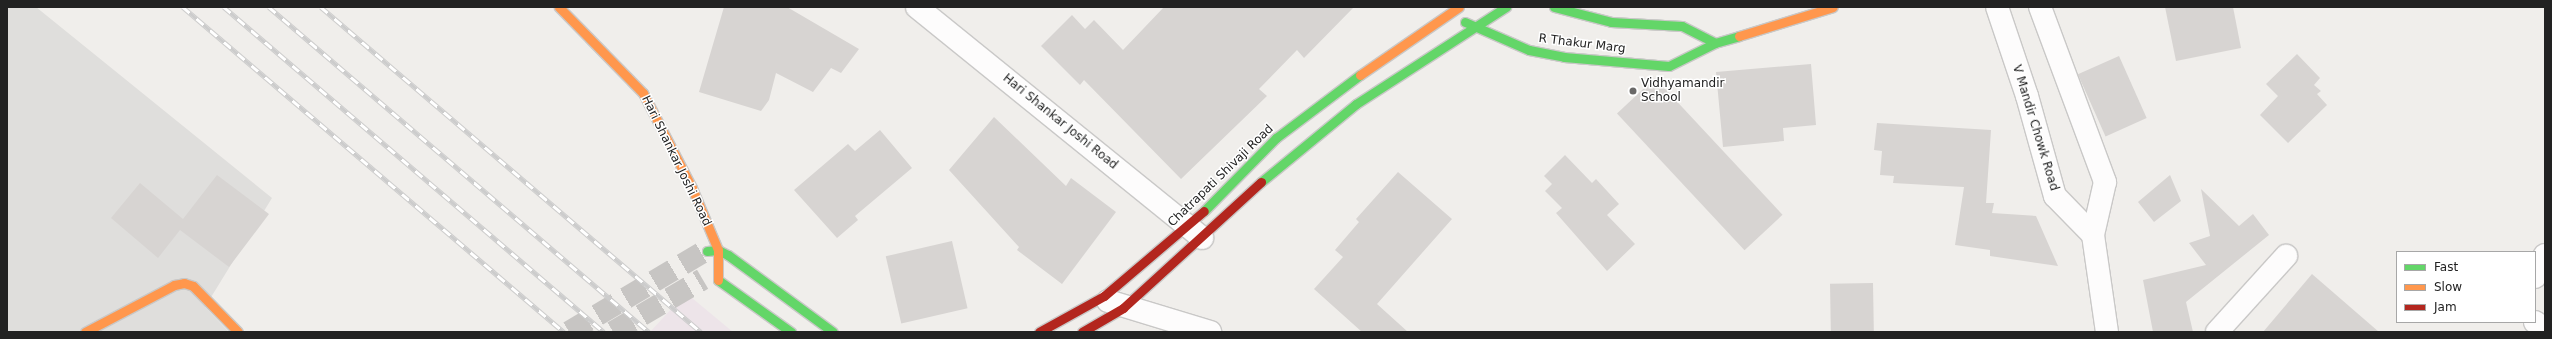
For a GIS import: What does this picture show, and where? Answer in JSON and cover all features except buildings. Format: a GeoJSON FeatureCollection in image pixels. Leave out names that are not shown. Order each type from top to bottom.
{"type":"FeatureCollection","features":[{"type":"Feature","properties":{"kind":"main road","name":"Hari Shankar Joshi Road"},"geometry":{"type":"LineString","coordinates":[[559,7],[643,93],[692,188],[718,250]]}},
{"type":"Feature","properties":{"kind":"main road","name":"Chatrapati Shivaji Road"},"geometry":{"type":"LineString","coordinates":[[1039,332],[1101,298],[1195,232],[1276,138],[1367,70],[1459,7]]}},
{"type":"Feature","properties":{"kind":"main road"},"geometry":{"type":"LineString","coordinates":[[1082,332],[1123,308],[1195,232],[1356,104],[1506,7]]}},
{"type":"Feature","properties":{"kind":"main road"},"geometry":{"type":"LineString","coordinates":[[1554,7],[1611,22],[1682,26],[1715,43]]}},
{"type":"Feature","properties":{"kind":"main road","name":"R Thakur Marg"},"geometry":{"type":"LineString","coordinates":[[1448,14],[1529,50],[1564,57],[1669,66],[1715,43],[1833,7]]}},
{"type":"Feature","properties":{"kind":"main road"},"geometry":{"type":"LineString","coordinates":[[705,251],[718,250],[833,332]]}},
{"type":"Feature","properties":{"kind":"main road"},"geometry":{"type":"LineString","coordinates":[[718,250],[714,280],[791,332]]}},
{"type":"Feature","properties":{"kind":"main road"},"geometry":{"type":"LineString","coordinates":[[85,332],[174,285],[184,283],[192,286],[238,332]]}},
{"type":"Feature","properties":{"kind":"street","name":"Hari Shankar Joshi Road"},"geometry":{"type":"LineString","coordinates":[[917,7],[1195,232]]}},
{"type":"Feature","properties":{"kind":"street","name":"V Mandir Chowk Road"},"geometry":{"type":"LineString","coordinates":[[1997,7],[2027,96],[2055,196],[2093,235]]}},
{"type":"Feature","properties":{"kind":"street"},"geometry":{"type":"LineString","coordinates":[[2040,7],[2105,182],[2093,235],[2107,332]]}},
{"type":"Feature","properties":{"kind":"street"},"geometry":{"type":"LineString","coordinates":[[2536,275],[2545,255]]}},
{"type":"Feature","properties":{"kind":"street"},"geometry":{"type":"LineString","coordinates":[[2217,332],[2286,256]]}},
{"type":"Feature","properties":{"kind":"street"},"geometry":{"type":"LineString","coordinates":[[1101,298],[1123,308],[1210,332]]}},
{"type":"Feature","properties":{"kind":"street"},"geometry":{"type":"LineString","coordinates":[[2536,323],[2545,329]]}},
{"type":"Feature","properties":{"kind":"shaded area"},"geometry":{"type":"Polygon","coordinates":[[[7,7],[36,7],[272,198],[205,307],[229,332],[7,332],[7,7]]]}},
{"type":"Feature","properties":{"kind":"shaded area"},"geometry":{"type":"Polygon","coordinates":[[[686,293],[733,332],[650,332],[686,293]]]}},
{"type":"Feature","properties":{"kind":"tunnel"},"geometry":{"type":"LineString","coordinates":[[569,332],[705,251]]}},
{"type":"Feature","properties":{"kind":"tunnel"},"geometry":{"type":"LineString","coordinates":[[613,332],[703,279]]}},
{"type":"Feature","properties":{"kind":"railway"},"geometry":{"type":"LineString","coordinates":[[183,7],[564,332]]}},
{"type":"Feature","properties":{"kind":"railway"},"geometry":{"type":"LineString","coordinates":[[224,7],[604,332]]}},
{"type":"Feature","properties":{"kind":"railway"},"geometry":{"type":"LineString","coordinates":[[269,7],[649,332]]}},
{"type":"Feature","properties":{"kind":"railway"},"geometry":{"type":"LineString","coordinates":[[321,7],[701,332]]}},
{"type":"Feature","properties":{"kind":"traffic: fast"},"geometry":{"type":"LineString","coordinates":[[1261,182],[1356,104],[1506,7]]}},
{"type":"Feature","properties":{"kind":"traffic: fast"},"geometry":{"type":"LineString","coordinates":[[1554,7],[1611,22],[1682,26],[1715,43]]}},
{"type":"Feature","properties":{"kind":"traffic: fast"},"geometry":{"type":"LineString","coordinates":[[1465,22],[1529,50],[1564,57],[1669,66],[1715,43],[1739,36]]}},
{"type":"Feature","properties":{"kind":"traffic: fast"},"geometry":{"type":"LineString","coordinates":[[1204,211],[1276,138],[1360,75]]}},
{"type":"Feature","properties":{"kind":"traffic: fast"},"geometry":{"type":"LineString","coordinates":[[707,251],[718,250],[728,255],[833,332]]}},
{"type":"Feature","properties":{"kind":"traffic: fast"},"geometry":{"type":"LineString","coordinates":[[718,280],[791,332]]}},
{"type":"Feature","properties":{"kind":"traffic: slow"},"geometry":{"type":"LineString","coordinates":[[559,7],[643,93],[692,188],[718,250],[718,280]]}},
{"type":"Feature","properties":{"kind":"traffic: slow"},"geometry":{"type":"LineString","coordinates":[[1360,75],[1459,7]]}},
{"type":"Feature","properties":{"kind":"traffic: slow"},"geometry":{"type":"LineString","coordinates":[[1739,36],[1833,7]]}},
{"type":"Feature","properties":{"kind":"traffic: slow"},"geometry":{"type":"LineString","coordinates":[[85,332],[174,285],[184,283],[193,286],[238,332]]}},
{"type":"Feature","properties":{"kind":"traffic: jam"},"geometry":{"type":"LineString","coordinates":[[1082,332],[1123,308],[1261,182]]}},
{"type":"Feature","properties":{"kind":"traffic: jam"},"geometry":{"type":"LineString","coordinates":[[1039,332],[1104,296],[1204,211]]}},
{"type":"Feature","properties":{"kind":"place","name":"Vidhyamandir School"},"geometry":{"type":"Point","coordinates":[1633,91]}}]}
